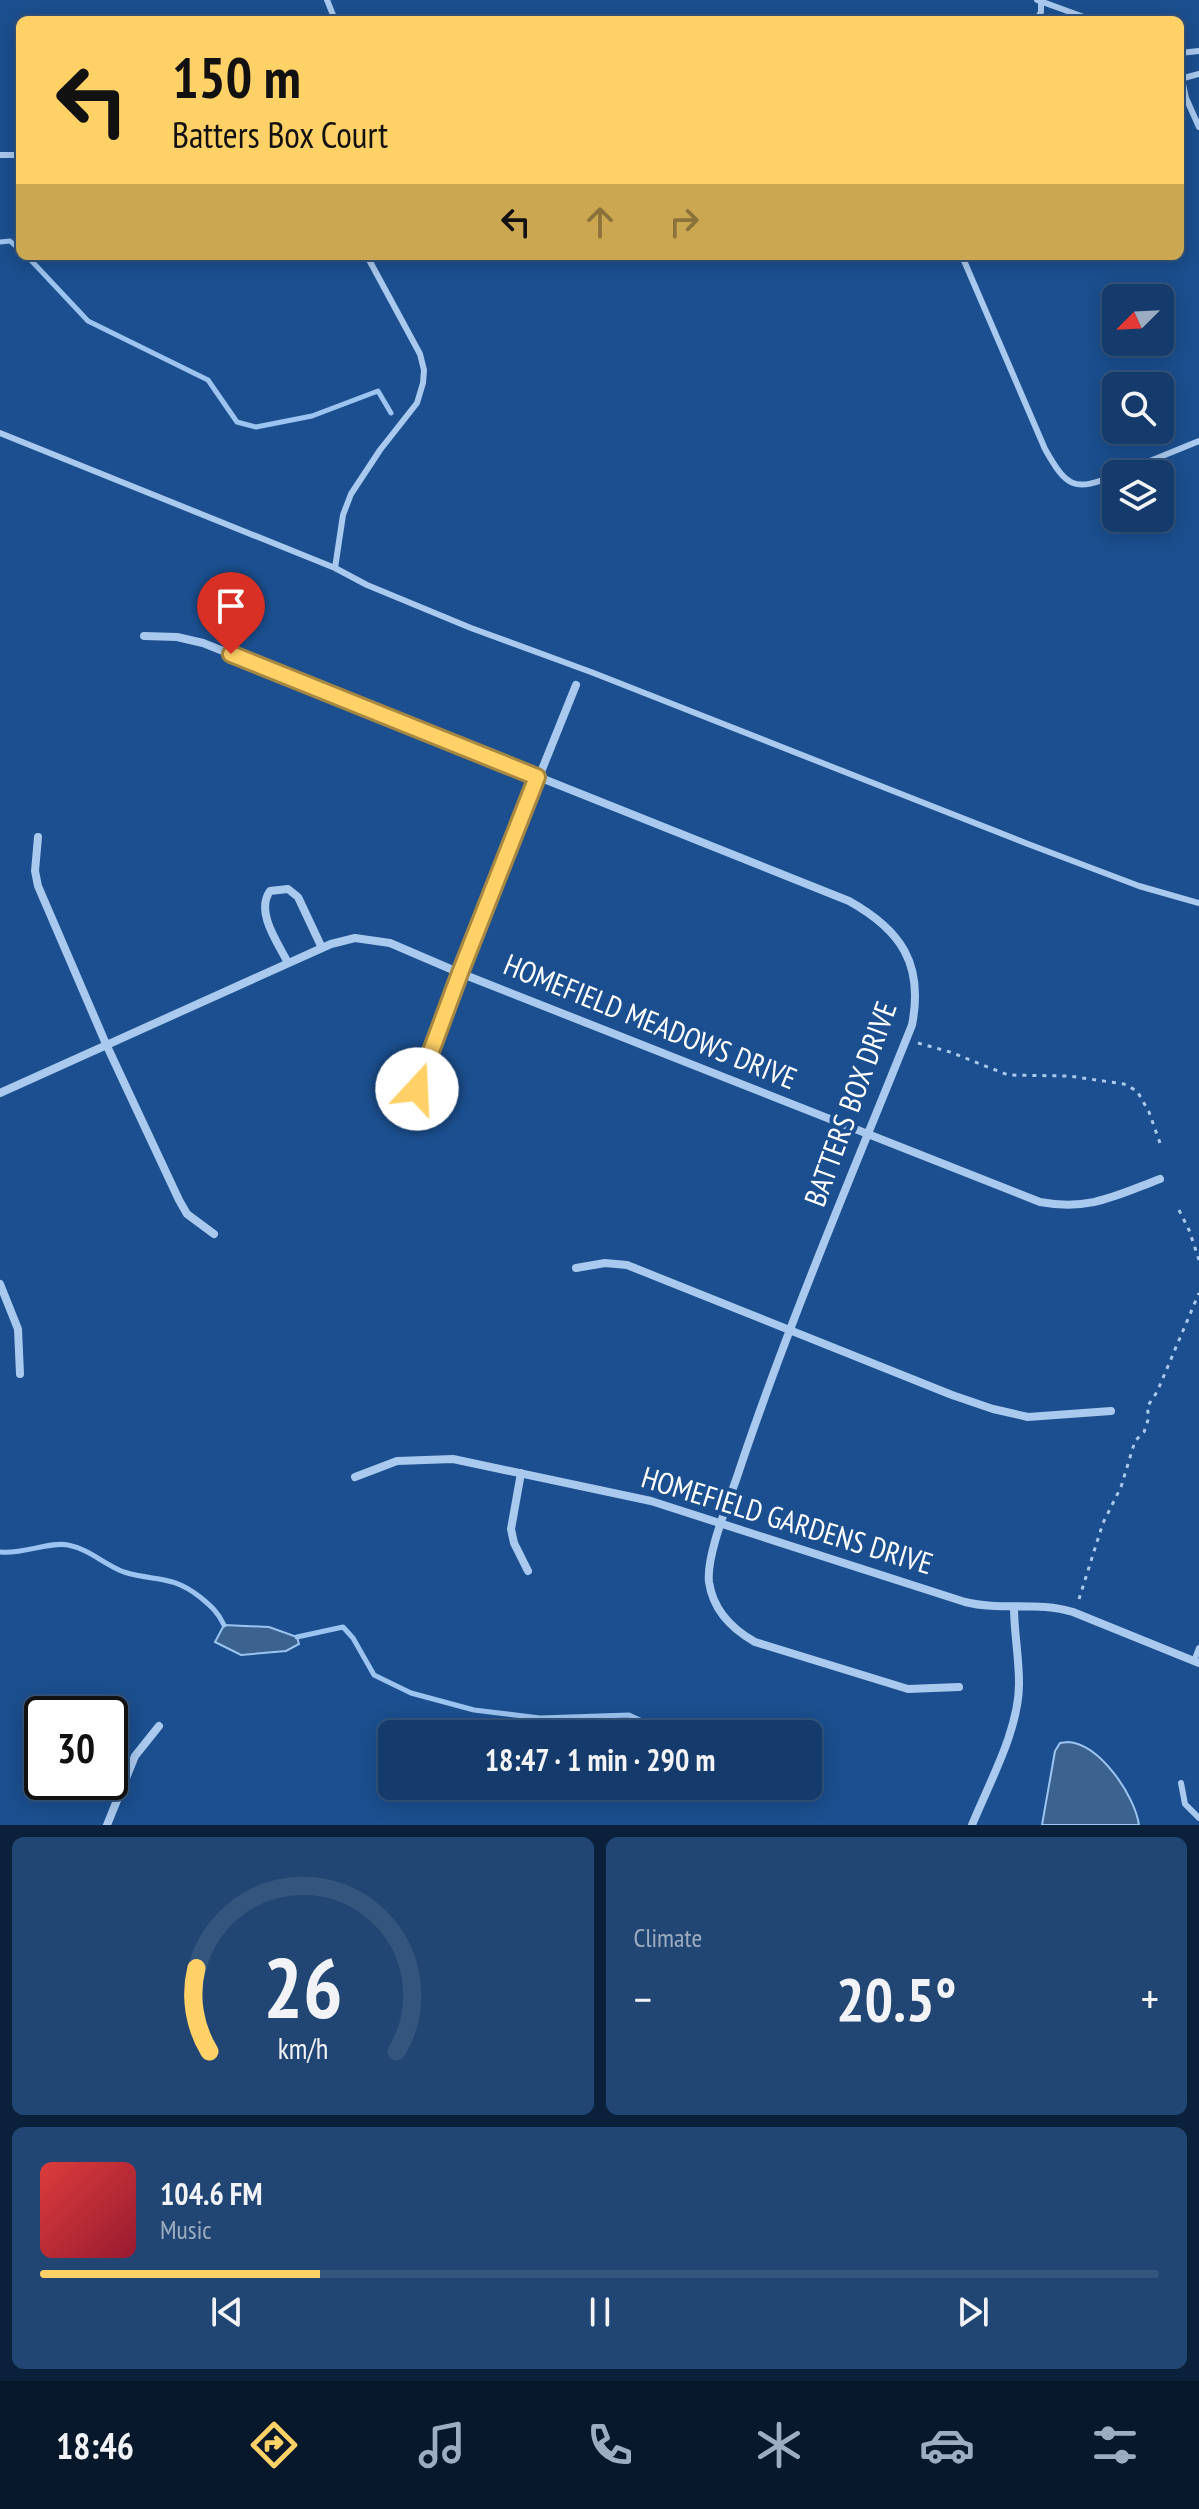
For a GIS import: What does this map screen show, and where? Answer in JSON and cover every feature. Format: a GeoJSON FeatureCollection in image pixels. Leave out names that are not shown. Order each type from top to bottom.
{"type":"FeatureCollection","features":[{"type":"Feature","properties":{"kind":"street","name":"BATTERS BOX DRIVE"},"geometry":{"type":"LineString","coordinates":[[144,636],[177,637],[203,643],[849,901],[890,929],[905,952],[914,977],[916,1004],[912,1025],[761,1403],[722,1523],[709,1568],[709,1582],[713,1598],[735,1631],[755,1642],[894,1686],[908,1689],[959,1687]]}},
{"type":"Feature","properties":{"kind":"street"},"geometry":{"type":"LineString","coordinates":[[406,1118],[460,973],[576,685]]}},
{"type":"Feature","properties":{"kind":"street"},"geometry":{"type":"LineString","coordinates":[[38,837],[35,871],[38,886],[106,1044],[179,1200],[187,1214],[214,1234]]}},
{"type":"Feature","properties":{"kind":"street"},"geometry":{"type":"LineString","coordinates":[[288,963],[265,913],[264,899],[270,891],[288,889],[298,897],[322,948]]}},
{"type":"Feature","properties":{"kind":"street","name":"HOMEFIELD MEADOWS DRIVE"},"geometry":{"type":"LineString","coordinates":[[0,1093],[322,948],[355,938],[390,943],[1040,1202],[1062,1206],[1088,1205],[1160,1179]]}},
{"type":"Feature","properties":{"kind":"street"},"geometry":{"type":"LineString","coordinates":[[576,1268],[605,1263],[627,1265],[993,1409],[1028,1417],[1111,1411]]}},
{"type":"Feature","properties":{"kind":"street"},"geometry":{"type":"LineString","coordinates":[[0,1284],[18,1329],[20,1374]]}},
{"type":"Feature","properties":{"kind":"street","name":"HOMEFIELD GARDENS DRIVE"},"geometry":{"type":"LineString","coordinates":[[355,1477],[397,1461],[453,1459],[651,1501],[965,1602],[985,1607],[1057,1607],[1196,1662]]}},
{"type":"Feature","properties":{"kind":"street"},"geometry":{"type":"LineString","coordinates":[[521,1473],[511,1529],[514,1543],[528,1571]]}},
{"type":"Feature","properties":{"kind":"street"},"geometry":{"type":"LineString","coordinates":[[972,1825],[1015,1714],[1019,1683],[1014,1607]]}},
{"type":"Feature","properties":{"kind":"street"},"geometry":{"type":"LineString","coordinates":[[107,1825],[135,1756],[159,1726]]}},
{"type":"Feature","properties":{"kind":"lane"},"geometry":{"type":"LineString","coordinates":[[1040,1],[1081,16]]}},
{"type":"Feature","properties":{"kind":"lane"},"geometry":{"type":"LineString","coordinates":[[1184,90],[1199,127]]}},
{"type":"Feature","properties":{"kind":"lane"},"geometry":{"type":"LineString","coordinates":[[335,568],[343,515],[351,494],[417,403],[423,383],[420,354],[369,260]]}},
{"type":"Feature","properties":{"kind":"lane"},"geometry":{"type":"LineString","coordinates":[[964,260],[1045,449],[1058,471],[1070,482],[1085,486],[1102,480]]}},
{"type":"Feature","properties":{"kind":"lane"},"geometry":{"type":"LineString","coordinates":[[0,433],[335,568],[367,585],[471,628],[1139,886],[1199,903]]}},
{"type":"Feature","properties":{"kind":"lane"},"geometry":{"type":"LineString","coordinates":[[1152,460],[1199,441]]}},
{"type":"Feature","properties":{"kind":"lane"},"geometry":{"type":"LineString","coordinates":[[1196,1662],[1199,1648]]}},
{"type":"Feature","properties":{"kind":"lane"},"geometry":{"type":"LineString","coordinates":[[1181,1783],[1185,1804],[1199,1818]]}},
{"type":"Feature","properties":{"kind":"path"},"geometry":{"type":"LineString","coordinates":[[906,1040],[950,1052],[1008,1075],[1069,1076],[1124,1084],[1137,1091],[1149,1112],[1160,1143]]}},
{"type":"Feature","properties":{"kind":"path"},"geometry":{"type":"LineString","coordinates":[[1179,1210],[1199,1260]]}},
{"type":"Feature","properties":{"kind":"path"},"geometry":{"type":"LineString","coordinates":[[1079,1599],[1103,1523],[1121,1487],[1135,1441],[1144,1432],[1149,1417],[1147,1407],[1157,1392],[1199,1293]]}},
{"type":"Feature","properties":{"kind":"water"},"geometry":{"type":"Polygon","coordinates":[[[224,1625],[269,1627],[297,1637],[299,1644],[286,1651],[241,1655],[215,1642],[224,1625]]]}},
{"type":"Feature","properties":{"kind":"water"},"geometry":{"type":"Polygon","coordinates":[[[1068,1742],[1092,1752],[1114,1773],[1131,1800],[1139,1825],[1042,1825],[1055,1751],[1060,1743],[1068,1742]]]}},
{"type":"Feature","properties":{"kind":"waterway"},"geometry":{"type":"LineString","coordinates":[[0,242],[10,241],[16,246]]}},
{"type":"Feature","properties":{"kind":"waterway"},"geometry":{"type":"LineString","coordinates":[[31,260],[88,321],[208,380],[237,422],[256,427],[312,416],[378,391],[391,413]]}},
{"type":"Feature","properties":{"kind":"waterway"},"geometry":{"type":"LineString","coordinates":[[0,1552],[61,1544],[76,1547],[124,1572],[180,1585],[211,1606],[224,1625]]}},
{"type":"Feature","properties":{"kind":"waterway"},"geometry":{"type":"LineString","coordinates":[[297,1637],[343,1627],[353,1638],[374,1675],[411,1693],[474,1710],[540,1718],[629,1715],[640,1720]]}},
{"type":"Feature","properties":{"kind":"route"},"geometry":{"type":"LineString","coordinates":[[231,654],[537,777],[417,1089]]}}]}
